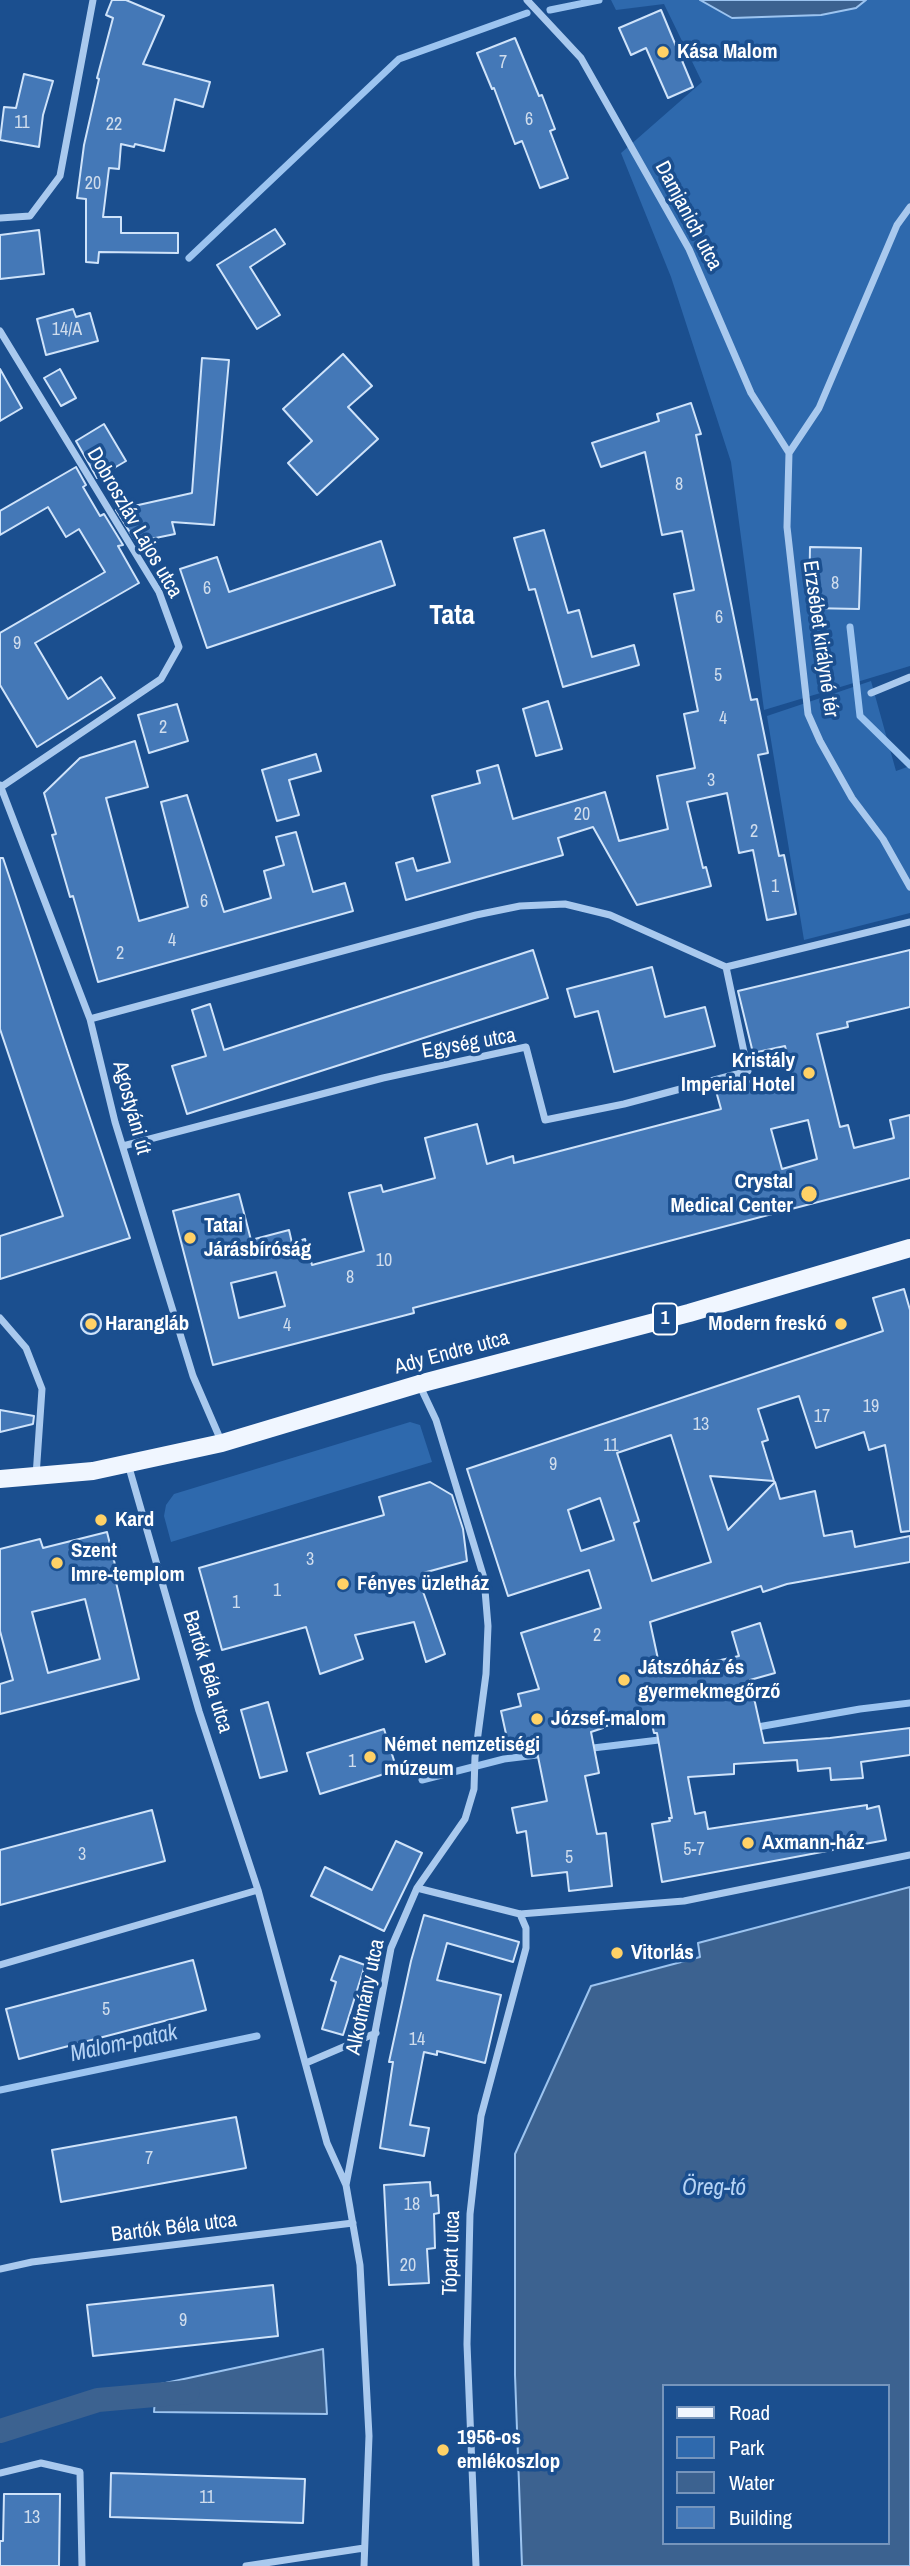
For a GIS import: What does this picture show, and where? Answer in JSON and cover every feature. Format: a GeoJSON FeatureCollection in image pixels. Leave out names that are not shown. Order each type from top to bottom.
{"type":"FeatureCollection","features":[{"type":"Feature","properties":{"kind":"main road","name":"Ady Endre utca"},"geometry":{"type":"LineString","coordinates":[[0,1479],[93,1471],[222,1443],[419,1384],[662,1320],[910,1248]]}},
{"type":"Feature","properties":{"kind":"street"},"geometry":{"type":"LineString","coordinates":[[0,218],[30,216],[60,176],[93,0]]}},
{"type":"Feature","properties":{"kind":"street","name":"Damjanich utca"},"geometry":{"type":"LineString","coordinates":[[527,0],[581,58],[689,249],[751,393],[789,453]]}},
{"type":"Feature","properties":{"kind":"street"},"geometry":{"type":"LineString","coordinates":[[789,453],[819,408],[897,225],[910,207]]}},
{"type":"Feature","properties":{"kind":"street","name":"Dobroszláv Lajos utca"},"geometry":{"type":"LineString","coordinates":[[0,331],[159,592],[178,647],[161,679],[1,786]]}},
{"type":"Feature","properties":{"kind":"street","name":"Erzsébet királyné tér"},"geometry":{"type":"LineString","coordinates":[[789,453],[787,527],[808,714],[852,798],[883,839],[910,887]]}},
{"type":"Feature","properties":{"kind":"street"},"geometry":{"type":"LineString","coordinates":[[871,692],[910,677]]}},
{"type":"Feature","properties":{"kind":"street","name":"Agostyáni út"},"geometry":{"type":"LineString","coordinates":[[1,786],[90,1019],[123,1146],[193,1376],[222,1443]]}},
{"type":"Feature","properties":{"kind":"street"},"geometry":{"type":"LineString","coordinates":[[90,1019],[397,936],[520,906],[565,904],[610,915],[726,967],[910,922]]}},
{"type":"Feature","properties":{"kind":"street","name":"Egység utca"},"geometry":{"type":"LineString","coordinates":[[123,1146],[383,1079],[526,1047],[545,1121],[624,1104],[748,1071],[726,967]]}},
{"type":"Feature","properties":{"kind":"street"},"geometry":{"type":"LineString","coordinates":[[0,1318],[26,1348],[42,1389],[36,1476]]}},
{"type":"Feature","properties":{"kind":"street","name":"Alkotmány utca"},"geometry":{"type":"LineString","coordinates":[[346,2185],[391,1948],[417,1888],[465,1819],[474,1789],[486,1662],[488,1626],[484,1578],[436,1420],[419,1384]]}},
{"type":"Feature","properties":{"kind":"street","name":"Bartók Béla utca"},"geometry":{"type":"LineString","coordinates":[[127,1463],[199,1711],[258,1890],[327,2143],[346,2185],[360,2265],[369,2435],[363,2566]]}},
{"type":"Feature","properties":{"kind":"street"},"geometry":{"type":"LineString","coordinates":[[417,1888],[520,1914],[684,1901],[910,1855]]}},
{"type":"Feature","properties":{"kind":"street"},"geometry":{"type":"LineString","coordinates":[[0,1965],[258,1890]]}},
{"type":"Feature","properties":{"kind":"street","name":"Tópart utca"},"geometry":{"type":"LineString","coordinates":[[476,2566],[467,2344],[473,2178],[487,2089],[526,1948],[526,1928],[520,1914]]}},
{"type":"Feature","properties":{"kind":"street"},"geometry":{"type":"LineString","coordinates":[[306,2063],[376,2034]]}},
{"type":"Feature","properties":{"kind":"street","name":"Bartók Béla utca"},"geometry":{"type":"LineString","coordinates":[[0,2269],[32,2262],[353,2223]]}},
{"type":"Feature","properties":{"kind":"street"},"geometry":{"type":"LineString","coordinates":[[0,2473],[41,2463],[80,2472],[82,2566]]}},
{"type":"Feature","properties":{"kind":"street"},"geometry":{"type":"LineString","coordinates":[[246,2566],[364,2548]]}},
{"type":"Feature","properties":{"kind":"green space"},"geometry":{"type":"Polygon","coordinates":[[[611,0],[700,0],[732,18],[821,15],[856,8],[866,0],[910,0],[910,666],[764,710],[731,462],[671,277],[621,153],[702,82],[664,4],[616,10],[611,0]]]}},
{"type":"Feature","properties":{"kind":"green space"},"geometry":{"type":"Polygon","coordinates":[[[871,681],[896,771],[910,766],[910,913],[804,940],[767,716],[871,681]]]}},
{"type":"Feature","properties":{"kind":"green space"},"geometry":{"type":"Polygon","coordinates":[[[410,1422],[420,1425],[432,1462],[171,1542],[164,1516],[166,1505],[174,1494],[410,1422]]]}},
{"type":"Feature","properties":{"kind":"water"},"geometry":{"type":"Polygon","coordinates":[[[700,0],[866,0],[856,8],[821,15],[732,18],[700,0]]]}},
{"type":"Feature","properties":{"kind":"water","name":"Öreg-tó"},"geometry":{"type":"Polygon","coordinates":[[[910,1887],[910,2566],[522,2566],[515,2375],[515,2154],[591,1986],[700,1957],[698,1943],[910,1887]]]}},
{"type":"Feature","properties":{"kind":"water"},"geometry":{"type":"Polygon","coordinates":[[[323,2349],[327,2414],[154,2412],[156,2385],[323,2349]]]}},
{"type":"Feature","properties":{"kind":"building"},"geometry":{"type":"Polygon","coordinates":[[[112,0],[126,0],[164,16],[143,64],[210,82],[203,107],[175,99],[164,151],[135,144],[134,147],[121,144],[119,169],[109,168],[103,217],[121,217],[121,233],[178,233],[178,253],[99,252],[98,263],[86,262],[86,199],[77,198],[84,145],[99,79],[97,78],[113,18],[106,15],[112,0]]]}},
{"type":"Feature","properties":{"kind":"building","name":"Kása Malom"},"geometry":{"type":"Polygon","coordinates":[[[661,10],[693,87],[668,98],[646,48],[631,55],[619,28],[661,10]]]}},
{"type":"Feature","properties":{"kind":"building"},"geometry":{"type":"Polygon","coordinates":[[[515,38],[555,129],[550,131],[568,178],[540,188],[522,141],[515,144],[494,88],[492,89],[477,53],[515,38]]]}},
{"type":"Feature","properties":{"kind":"building"},"geometry":{"type":"Polygon","coordinates":[[[24,74],[53,81],[43,115],[39,147],[0,140],[4,107],[16,108],[24,74]]]}},
{"type":"Feature","properties":{"kind":"building"},"geometry":{"type":"Polygon","coordinates":[[[275,229],[285,244],[250,267],[280,315],[257,329],[217,265],[275,229]]]}},
{"type":"Feature","properties":{"kind":"building"},"geometry":{"type":"Polygon","coordinates":[[[39,230],[44,274],[0,279],[0,235],[39,230]]]}},
{"type":"Feature","properties":{"kind":"building"},"geometry":{"type":"Polygon","coordinates":[[[73,309],[76,317],[90,313],[98,341],[46,355],[37,319],[73,309]]]}},
{"type":"Feature","properties":{"kind":"building"},"geometry":{"type":"Polygon","coordinates":[[[343,354],[372,386],[348,407],[378,439],[317,495],[288,463],[312,441],[283,409],[343,354]]]}},
{"type":"Feature","properties":{"kind":"building"},"geometry":{"type":"Polygon","coordinates":[[[202,358],[229,360],[214,525],[172,522],[175,534],[136,542],[116,510],[192,493],[202,358]]]}},
{"type":"Feature","properties":{"kind":"building"},"geometry":{"type":"Polygon","coordinates":[[[0,369],[22,408],[0,421],[0,369]]]}},
{"type":"Feature","properties":{"kind":"building"},"geometry":{"type":"Polygon","coordinates":[[[60,369],[76,398],[61,406],[44,378],[60,369]]]}},
{"type":"Feature","properties":{"kind":"building"},"geometry":{"type":"Polygon","coordinates":[[[691,403],[701,434],[696,435],[751,700],[757,699],[768,753],[758,755],[779,856],[784,855],[796,914],[767,920],[753,850],[739,853],[727,793],[687,802],[703,868],[706,867],[711,886],[637,905],[593,827],[558,838],[563,855],[406,900],[396,863],[413,858],[417,871],[450,862],[432,796],[480,783],[477,771],[498,765],[513,819],[605,792],[619,841],[668,829],[657,776],[695,768],[684,714],[698,711],[674,594],[694,590],[682,531],[662,535],[645,452],[601,467],[592,443],[659,421],[657,414],[691,403]]]}},
{"type":"Feature","properties":{"kind":"building"},"geometry":{"type":"Polygon","coordinates":[[[104,424],[126,461],[97,478],[76,441],[104,424]]]}},
{"type":"Feature","properties":{"kind":"building"},"geometry":{"type":"Polygon","coordinates":[[[76,467],[86,485],[83,487],[100,516],[104,514],[123,545],[118,546],[139,583],[35,643],[68,699],[101,677],[115,698],[37,747],[0,685],[0,633],[105,572],[79,529],[66,537],[48,507],[0,535],[0,511],[76,467]]]}},
{"type":"Feature","properties":{"kind":"building"},"geometry":{"type":"Polygon","coordinates":[[[544,530],[568,613],[579,610],[592,657],[634,645],[639,665],[563,687],[535,589],[529,590],[514,538],[544,530]]]}},
{"type":"Feature","properties":{"kind":"building"},"geometry":{"type":"Polygon","coordinates":[[[381,541],[395,585],[207,648],[180,569],[217,557],[229,592],[381,541]]]}},
{"type":"Feature","properties":{"kind":"building"},"geometry":{"type":"Polygon","coordinates":[[[810,547],[861,548],[859,609],[809,608],[810,547]]]}},
{"type":"Feature","properties":{"kind":"building"},"geometry":{"type":"Polygon","coordinates":[[[548,701],[562,749],[536,756],[523,709],[548,701]]]}},
{"type":"Feature","properties":{"kind":"building"},"geometry":{"type":"Polygon","coordinates":[[[177,704],[188,741],[149,753],[138,715],[177,704]]]}},
{"type":"Feature","properties":{"kind":"building"},"geometry":{"type":"Polygon","coordinates":[[[135,741],[148,787],[106,798],[139,921],[188,907],[161,802],[187,795],[224,912],[271,898],[264,871],[284,865],[276,837],[296,832],[313,892],[345,883],[353,911],[98,982],[52,835],[56,834],[44,793],[80,758],[135,741]]]}},
{"type":"Feature","properties":{"kind":"building"},"geometry":{"type":"Polygon","coordinates":[[[316,754],[321,771],[289,780],[299,815],[277,821],[262,770],[316,754]]]}},
{"type":"Feature","properties":{"kind":"building"},"geometry":{"type":"Polygon","coordinates":[[[0,858],[3,858],[130,1238],[0,1279],[0,1236],[63,1216],[0,1029],[0,858]]]}},
{"type":"Feature","properties":{"kind":"building"},"geometry":{"type":"Polygon","coordinates":[[[533,950],[548,998],[187,1114],[172,1066],[206,1056],[192,1010],[210,1004],[224,1050],[533,950]]]}},
{"type":"Feature","properties":{"kind":"building"},"geometry":{"type":"Polygon","coordinates":[[[910,950],[910,1007],[847,1022],[848,1027],[817,1034],[840,1127],[848,1125],[854,1148],[894,1138],[890,1120],[910,1115],[910,1178],[413,1308],[414,1313],[213,1365],[173,1211],[239,1194],[251,1240],[289,1230],[292,1243],[305,1239],[312,1265],[364,1251],[349,1193],[381,1185],[383,1192],[435,1178],[425,1138],[477,1124],[487,1164],[513,1156],[514,1163],[721,1109],[716,1091],[758,1079],[761,1090],[794,1083],[785,1046],[753,1053],[738,991],[910,950]],[[808,1120],[771,1129],[782,1169],[817,1159],[808,1120]],[[276,1272],[231,1283],[239,1318],[285,1306],[276,1272]]]}},
{"type":"Feature","properties":{"kind":"building"},"geometry":{"type":"Polygon","coordinates":[[[652,967],[665,1017],[705,1007],[715,1046],[614,1072],[598,1011],[575,1017],[567,989],[652,967]]]}},
{"type":"Feature","properties":{"kind":"building"},"geometry":{"type":"Polygon","coordinates":[[[904,1289],[910,1310],[910,1531],[901,1532],[885,1445],[869,1450],[864,1432],[816,1448],[799,1396],[758,1409],[768,1440],[762,1442],[774,1481],[710,1476],[728,1530],[775,1482],[780,1499],[815,1491],[824,1536],[852,1531],[855,1547],[910,1536],[910,1562],[787,1584],[763,1592],[761,1586],[650,1622],[661,1673],[739,1656],[732,1632],[760,1623],[775,1673],[750,1680],[764,1743],[910,1728],[910,1755],[861,1762],[863,1778],[831,1780],[830,1768],[798,1771],[797,1760],[734,1764],[734,1774],[688,1777],[695,1814],[705,1812],[708,1829],[867,1805],[867,1809],[879,1806],[886,1840],[662,1882],[652,1824],[670,1821],[669,1818],[672,1818],[657,1733],[654,1733],[650,1716],[591,1732],[599,1773],[585,1776],[597,1834],[606,1833],[612,1886],[569,1891],[567,1872],[532,1876],[526,1831],[517,1833],[512,1808],[547,1801],[534,1737],[508,1743],[501,1711],[521,1706],[518,1694],[539,1689],[521,1633],[601,1608],[589,1570],[508,1596],[467,1469],[883,1331],[873,1298],[904,1289]],[[671,1435],[617,1453],[639,1521],[634,1523],[652,1581],[711,1562],[671,1435]],[[600,1498],[568,1510],[581,1551],[614,1540],[600,1498]]]}},
{"type":"Feature","properties":{"kind":"building","name":"Harangláb"},"geometry":{"type":"Polygon","coordinates":[[[91,1314],[98,1317],[101,1324],[98,1331],[91,1334],[84,1331],[81,1324],[84,1317],[91,1314]]]}},
{"type":"Feature","properties":{"kind":"building"},"geometry":{"type":"Polygon","coordinates":[[[0,1410],[34,1416],[33,1424],[0,1432],[0,1410]]]}},
{"type":"Feature","properties":{"kind":"building"},"geometry":{"type":"Polygon","coordinates":[[[430,1482],[452,1495],[463,1529],[467,1561],[423,1573],[425,1582],[420,1583],[445,1654],[426,1662],[414,1622],[355,1635],[363,1659],[320,1674],[306,1627],[222,1650],[199,1568],[384,1515],[379,1497],[430,1482]]]}},
{"type":"Feature","properties":{"kind":"building"},"geometry":{"type":"Polygon","coordinates":[[[107,1532],[139,1679],[0,1714],[0,1684],[13,1680],[0,1631],[0,1549],[40,1539],[43,1548],[107,1532]],[[85,1599],[32,1612],[48,1673],[100,1659],[85,1599]]]}},
{"type":"Feature","properties":{"kind":"building"},"geometry":{"type":"Polygon","coordinates":[[[268,1702],[287,1771],[260,1778],[241,1710],[268,1702]]]}},
{"type":"Feature","properties":{"kind":"building"},"geometry":{"type":"Polygon","coordinates":[[[384,1729],[397,1770],[320,1794],[307,1753],[384,1729]]]}},
{"type":"Feature","properties":{"kind":"building"},"geometry":{"type":"Polygon","coordinates":[[[152,1810],[165,1861],[0,1905],[0,1850],[152,1810]]]}},
{"type":"Feature","properties":{"kind":"building"},"geometry":{"type":"Polygon","coordinates":[[[396,1841],[422,1853],[384,1931],[311,1896],[325,1867],[372,1890],[396,1841]]]}},
{"type":"Feature","properties":{"kind":"building"},"geometry":{"type":"Polygon","coordinates":[[[424,1915],[519,1942],[513,1962],[447,1943],[437,1980],[501,1995],[485,2063],[437,2051],[437,2055],[424,2052],[410,2125],[429,2128],[424,2156],[380,2148],[393,2062],[389,2062],[424,1915]]]}},
{"type":"Feature","properties":{"kind":"building"},"geometry":{"type":"Polygon","coordinates":[[[340,1956],[365,1965],[343,2035],[322,2029],[336,1982],[331,1980],[340,1956]]]}},
{"type":"Feature","properties":{"kind":"building"},"geometry":{"type":"Polygon","coordinates":[[[193,1960],[206,2010],[19,2059],[6,2009],[193,1960]]]}},
{"type":"Feature","properties":{"kind":"building"},"geometry":{"type":"Polygon","coordinates":[[[236,2117],[246,2168],[61,2202],[52,2150],[236,2117]]]}},
{"type":"Feature","properties":{"kind":"building"},"geometry":{"type":"Polygon","coordinates":[[[430,2182],[431,2196],[438,2195],[439,2213],[434,2214],[435,2248],[427,2249],[429,2283],[389,2285],[384,2185],[430,2182]]]}},
{"type":"Feature","properties":{"kind":"building"},"geometry":{"type":"Polygon","coordinates":[[[273,2285],[278,2336],[93,2356],[87,2305],[273,2285]]]}},
{"type":"Feature","properties":{"kind":"building"},"geometry":{"type":"Polygon","coordinates":[[[111,2473],[305,2479],[303,2523],[110,2517],[111,2473]]]}},
{"type":"Feature","properties":{"kind":"building"},"geometry":{"type":"Polygon","coordinates":[[[4,2494],[60,2494],[59,2566],[0,2566],[4,2494]]]}},
{"type":"Feature","properties":{"kind":"waterway"},"geometry":{"type":"LineString","coordinates":[[550,10],[599,0]]}},
{"type":"Feature","properties":{"kind":"waterway"},"geometry":{"type":"LineString","coordinates":[[189,258],[399,59],[527,13]]}},
{"type":"Feature","properties":{"kind":"waterway","name":"Malom-patak"},"geometry":{"type":"LineString","coordinates":[[850,627],[860,716],[910,765]]}},
{"type":"Feature","properties":{"kind":"waterway","name":"Malom-patak"},"geometry":{"type":"LineString","coordinates":[[752,1728],[910,1703]]}},
{"type":"Feature","properties":{"kind":"waterway","name":"Malom-patak"},"geometry":{"type":"LineString","coordinates":[[585,1749],[667,1739]]}},
{"type":"Feature","properties":{"kind":"waterway","name":"Malom-patak"},"geometry":{"type":"LineString","coordinates":[[422,1780],[504,1759],[545,1754]]}},
{"type":"Feature","properties":{"kind":"waterway","name":"Malom-patak"},"geometry":{"type":"LineString","coordinates":[[0,2090],[257,2036]]}},
{"type":"Feature","properties":{"kind":"waterway"},"geometry":{"type":"LineString","coordinates":[[0,2431],[98,2400],[188,2392]]}},
{"type":"Feature","properties":{"kind":"place","name":"Kása Malom"},"geometry":{"type":"Point","coordinates":[663,52]}},
{"type":"Feature","properties":{"kind":"place","name":"Kristály Imperial Hotel"},"geometry":{"type":"Point","coordinates":[809,1073]}},
{"type":"Feature","properties":{"kind":"place","name":"Crystal Medical Center"},"geometry":{"type":"Point","coordinates":[809,1194]}},
{"type":"Feature","properties":{"kind":"place","name":"Tatai Járásbíróság"},"geometry":{"type":"Point","coordinates":[190,1238]}},
{"type":"Feature","properties":{"kind":"place","name":"Harangláb"},"geometry":{"type":"Point","coordinates":[91,1324]}},
{"type":"Feature","properties":{"kind":"place","name":"Modern freskó"},"geometry":{"type":"Point","coordinates":[841,1324]}},
{"type":"Feature","properties":{"kind":"place","name":"Kard"},"geometry":{"type":"Point","coordinates":[101,1520]}},
{"type":"Feature","properties":{"kind":"place","name":"Szent Imre-templom"},"geometry":{"type":"Point","coordinates":[57,1563]}},
{"type":"Feature","properties":{"kind":"place","name":"Fényes üzletház"},"geometry":{"type":"Point","coordinates":[343,1584]}},
{"type":"Feature","properties":{"kind":"place","name":"Játszóház és gyermekmegőrző"},"geometry":{"type":"Point","coordinates":[624,1680]}},
{"type":"Feature","properties":{"kind":"place","name":"József-malom"},"geometry":{"type":"Point","coordinates":[537,1719]}},
{"type":"Feature","properties":{"kind":"place","name":"Német nemzetiségi múzeum"},"geometry":{"type":"Point","coordinates":[370,1757]}},
{"type":"Feature","properties":{"kind":"place","name":"Axmann-ház"},"geometry":{"type":"Point","coordinates":[748,1843]}},
{"type":"Feature","properties":{"kind":"place","name":"Vitorlás"},"geometry":{"type":"Point","coordinates":[617,1953]}},
{"type":"Feature","properties":{"kind":"place","name":"1956-os emlékoszlop"},"geometry":{"type":"Point","coordinates":[443,2450]}},
{"type":"Feature","properties":{"kind":"district","name":"Tata"},"geometry":{"type":"Point","coordinates":[452,616]}}]}
